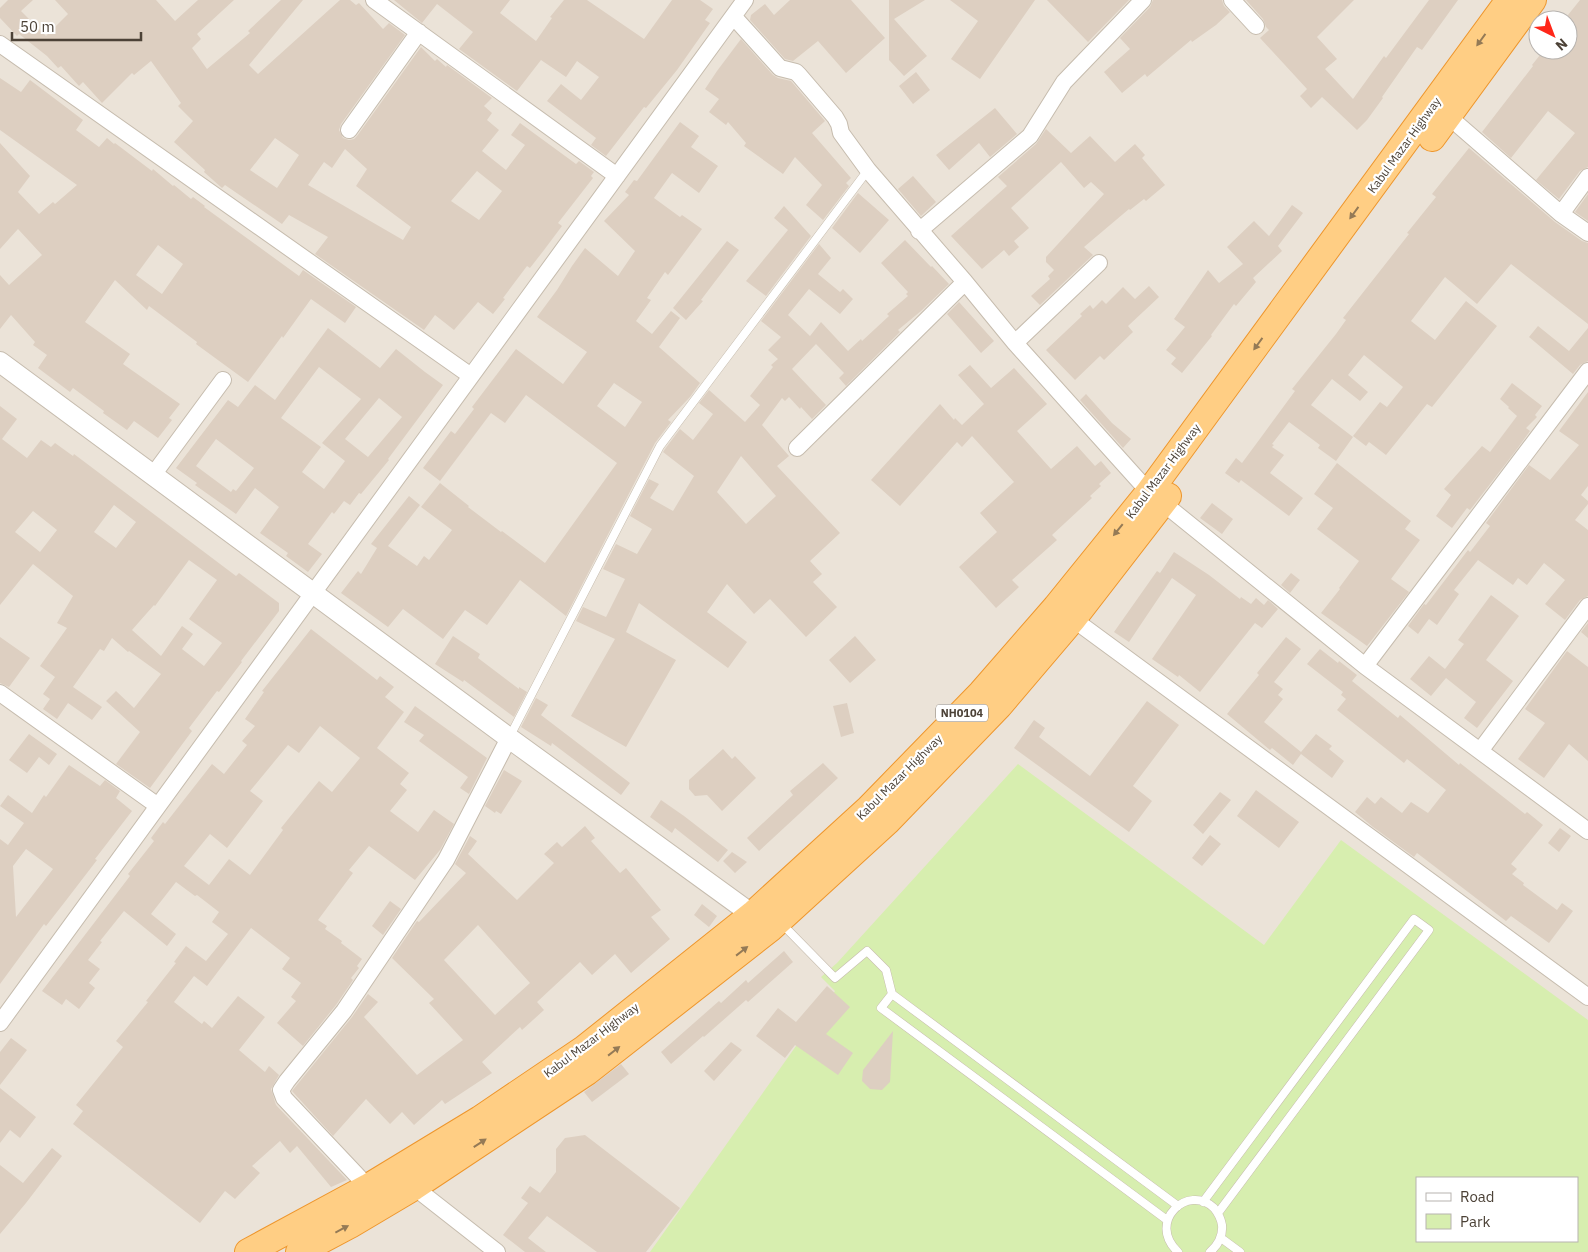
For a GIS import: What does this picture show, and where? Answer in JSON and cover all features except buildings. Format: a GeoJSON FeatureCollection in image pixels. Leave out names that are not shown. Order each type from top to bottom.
{"type":"FeatureCollection","features":[{"type":"Feature","properties":{"kind":"highway","name":"Kabul Mazar Highway"},"geometry":{"type":"LineString","coordinates":[[299,1252],[350,1225],[414,1187],[587,1072],[887,822],[999,706],[1073,619],[1156,498],[1509,0]]}},
{"type":"Feature","properties":{"kind":"highway","name":"Kabul Mazar Highway"},"geometry":{"type":"LineString","coordinates":[[248,1252],[368,1187],[480,1119],[768,921],[869,808],[981,693],[1056,607],[1156,498],[1448,116],[1533,0]]}},
{"type":"Feature","properties":{"kind":"street"},"geometry":{"type":"LineString","coordinates":[[374,0],[617,176]]}},
{"type":"Feature","properties":{"kind":"street"},"geometry":{"type":"LineString","coordinates":[[3,1013],[158,806],[745,0]]}},
{"type":"Feature","properties":{"kind":"street"},"geometry":{"type":"LineString","coordinates":[[919,230],[1030,136],[1064,82],[1143,0]]}},
{"type":"Feature","properties":{"kind":"street"},"geometry":{"type":"LineString","coordinates":[[1232,0],[1256,26]]}},
{"type":"Feature","properties":{"kind":"street"},"geometry":{"type":"LineString","coordinates":[[734,17],[780,68],[796,72],[799,75],[835,117],[841,133],[868,170],[1015,343],[1156,498],[1365,666],[1588,831]]}},
{"type":"Feature","properties":{"kind":"street"},"geometry":{"type":"LineString","coordinates":[[349,130],[419,32]]}},
{"type":"Feature","properties":{"kind":"street"},"geometry":{"type":"LineString","coordinates":[[0,44],[471,376]]}},
{"type":"Feature","properties":{"kind":"street"},"geometry":{"type":"LineString","coordinates":[[1448,116],[1561,214],[1588,232]]}},
{"type":"Feature","properties":{"kind":"street"},"geometry":{"type":"LineString","coordinates":[[1561,214],[1588,177]]}},
{"type":"Feature","properties":{"kind":"street"},"geometry":{"type":"LineString","coordinates":[[1015,343],[1099,263]]}},
{"type":"Feature","properties":{"kind":"street"},"geometry":{"type":"LineString","coordinates":[[797,448],[965,282]]}},
{"type":"Feature","properties":{"kind":"street"},"geometry":{"type":"LineString","coordinates":[[0,362],[509,738],[768,921]]}},
{"type":"Feature","properties":{"kind":"street"},"geometry":{"type":"LineString","coordinates":[[1365,666],[1588,371]]}},
{"type":"Feature","properties":{"kind":"street"},"geometry":{"type":"LineString","coordinates":[[153,475],[223,380]]}},
{"type":"Feature","properties":{"kind":"street"},"geometry":{"type":"LineString","coordinates":[[1480,751],[1588,606]]}},
{"type":"Feature","properties":{"kind":"street"},"geometry":{"type":"LineString","coordinates":[[1073,619],[1588,997]]}},
{"type":"Feature","properties":{"kind":"street"},"geometry":{"type":"LineString","coordinates":[[0,692],[158,806]]}},
{"type":"Feature","properties":{"kind":"street"},"geometry":{"type":"LineString","coordinates":[[368,1187],[284,1098],[281,1090],[344,1011],[446,860],[509,738]]}},
{"type":"Feature","properties":{"kind":"street"},"geometry":{"type":"LineString","coordinates":[[414,1187],[497,1252]]}},
{"type":"Feature","properties":{"kind":"lane"},"geometry":{"type":"LineString","coordinates":[[509,738],[660,446],[868,170]]}},
{"type":"Feature","properties":{"kind":"lane"},"geometry":{"type":"LineString","coordinates":[[1203,1202],[1414,919],[1429,930],[1218,1213]]}},
{"type":"Feature","properties":{"kind":"lane"},"geometry":{"type":"LineString","coordinates":[[768,921],[835,978],[867,951],[886,970],[892,994],[1178,1206]]}},
{"type":"Feature","properties":{"kind":"lane"},"geometry":{"type":"LineString","coordinates":[[892,994],[881,1008],[1167,1220]]}},
{"type":"Feature","properties":{"kind":"lane"},"geometry":{"type":"LineString","coordinates":[[1178,1252],[1168,1249],[1167,1220],[1178,1206],[1194,1200],[1211,1206],[1218,1213],[1221,1221],[1221,1238],[1217,1246],[1210,1252]]}},
{"type":"Feature","properties":{"kind":"lane"},"geometry":{"type":"LineString","coordinates":[[1221,1238],[1240,1252]]}},
{"type":"Feature","properties":{"kind":"shaded area"},"geometry":{"type":"Polygon","coordinates":[[[0,0],[1588,0],[1588,1252],[0,1252],[0,0]]]}},
{"type":"Feature","properties":{"kind":"green space"},"geometry":{"type":"Polygon","coordinates":[[[1018,764],[1264,945],[1341,840],[1588,1020],[1588,1252],[650,1252],[835,991],[821,977],[837,963],[1018,764]]]}}]}
